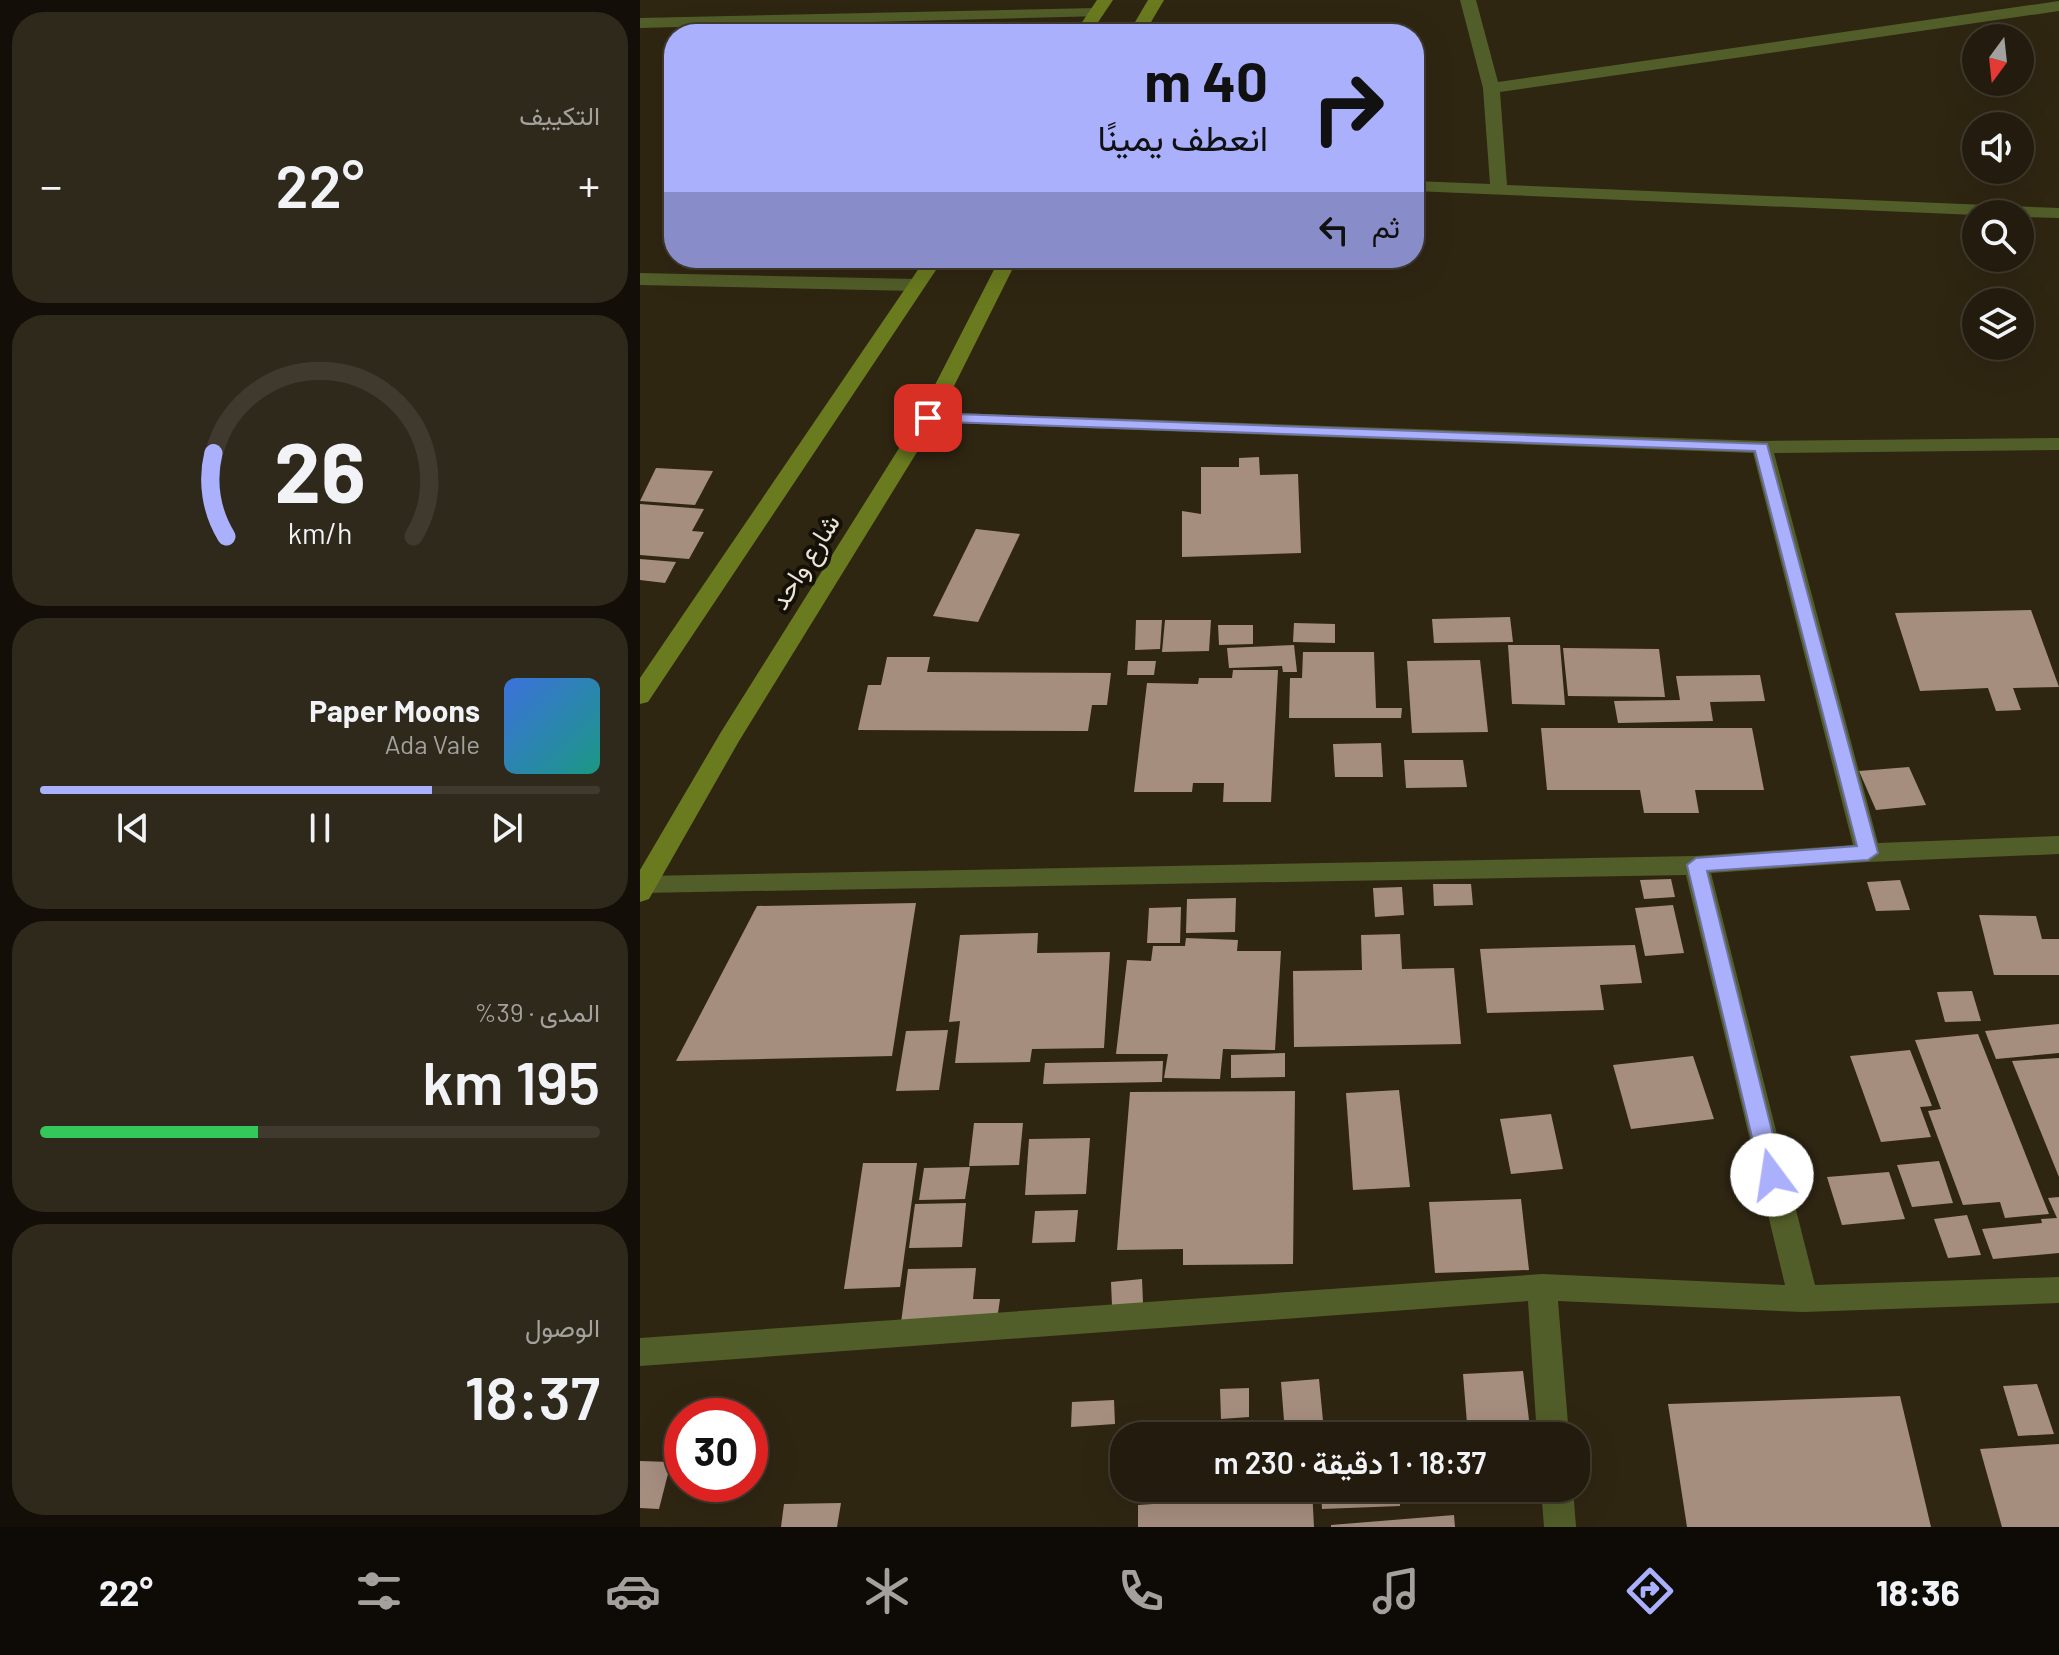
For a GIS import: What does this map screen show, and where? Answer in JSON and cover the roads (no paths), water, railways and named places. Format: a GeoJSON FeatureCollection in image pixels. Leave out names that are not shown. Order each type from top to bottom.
{"type":"FeatureCollection","features":[{"type":"Feature","properties":{"kind":"street"},"geometry":{"type":"LineString","coordinates":[[1142,24],[1157,0]]}},
{"type":"Feature","properties":{"kind":"street"},"geometry":{"type":"LineString","coordinates":[[1468,0],[1491,88],[1499,188]]}},
{"type":"Feature","properties":{"kind":"street"},"geometry":{"type":"LineString","coordinates":[[1491,88],[2059,6]]}},
{"type":"Feature","properties":{"kind":"street"},"geometry":{"type":"LineString","coordinates":[[640,23],[1100,7]]}},
{"type":"Feature","properties":{"kind":"street"},"geometry":{"type":"LineString","coordinates":[[1089,24],[1100,7]]}},
{"type":"Feature","properties":{"kind":"street"},"geometry":{"type":"LineString","coordinates":[[1424,186],[2059,213]]}},
{"type":"Feature","properties":{"kind":"street"},"geometry":{"type":"LineString","coordinates":[[641,693],[928,268]]}},
{"type":"Feature","properties":{"kind":"street","name":"شارع واحد"},"geometry":{"type":"LineString","coordinates":[[642,888],[729,738],[928,418],[1004,268]]}},
{"type":"Feature","properties":{"kind":"street"},"geometry":{"type":"LineString","coordinates":[[640,279],[917,285]]}},
{"type":"Feature","properties":{"kind":"street"},"geometry":{"type":"LineString","coordinates":[[928,418],[1762,447],[2059,444]]}},
{"type":"Feature","properties":{"kind":"street"},"geometry":{"type":"LineString","coordinates":[[1762,447],[1868,853]]}},
{"type":"Feature","properties":{"kind":"street"},"geometry":{"type":"LineString","coordinates":[[642,888],[1696,865],[1868,853],[2059,845]]}},
{"type":"Feature","properties":{"kind":"street"},"geometry":{"type":"LineString","coordinates":[[1696,865],[1803,1299]]}},
{"type":"Feature","properties":{"kind":"street"},"geometry":{"type":"LineString","coordinates":[[1542,1287],[1552,1422]]}},
{"type":"Feature","properties":{"kind":"street"},"geometry":{"type":"LineString","coordinates":[[640,1352],[1542,1287],[1803,1299],[2059,1290]]}},
{"type":"Feature","properties":{"kind":"street"},"geometry":{"type":"LineString","coordinates":[[1558,1502],[1560,1527]]}}]}
